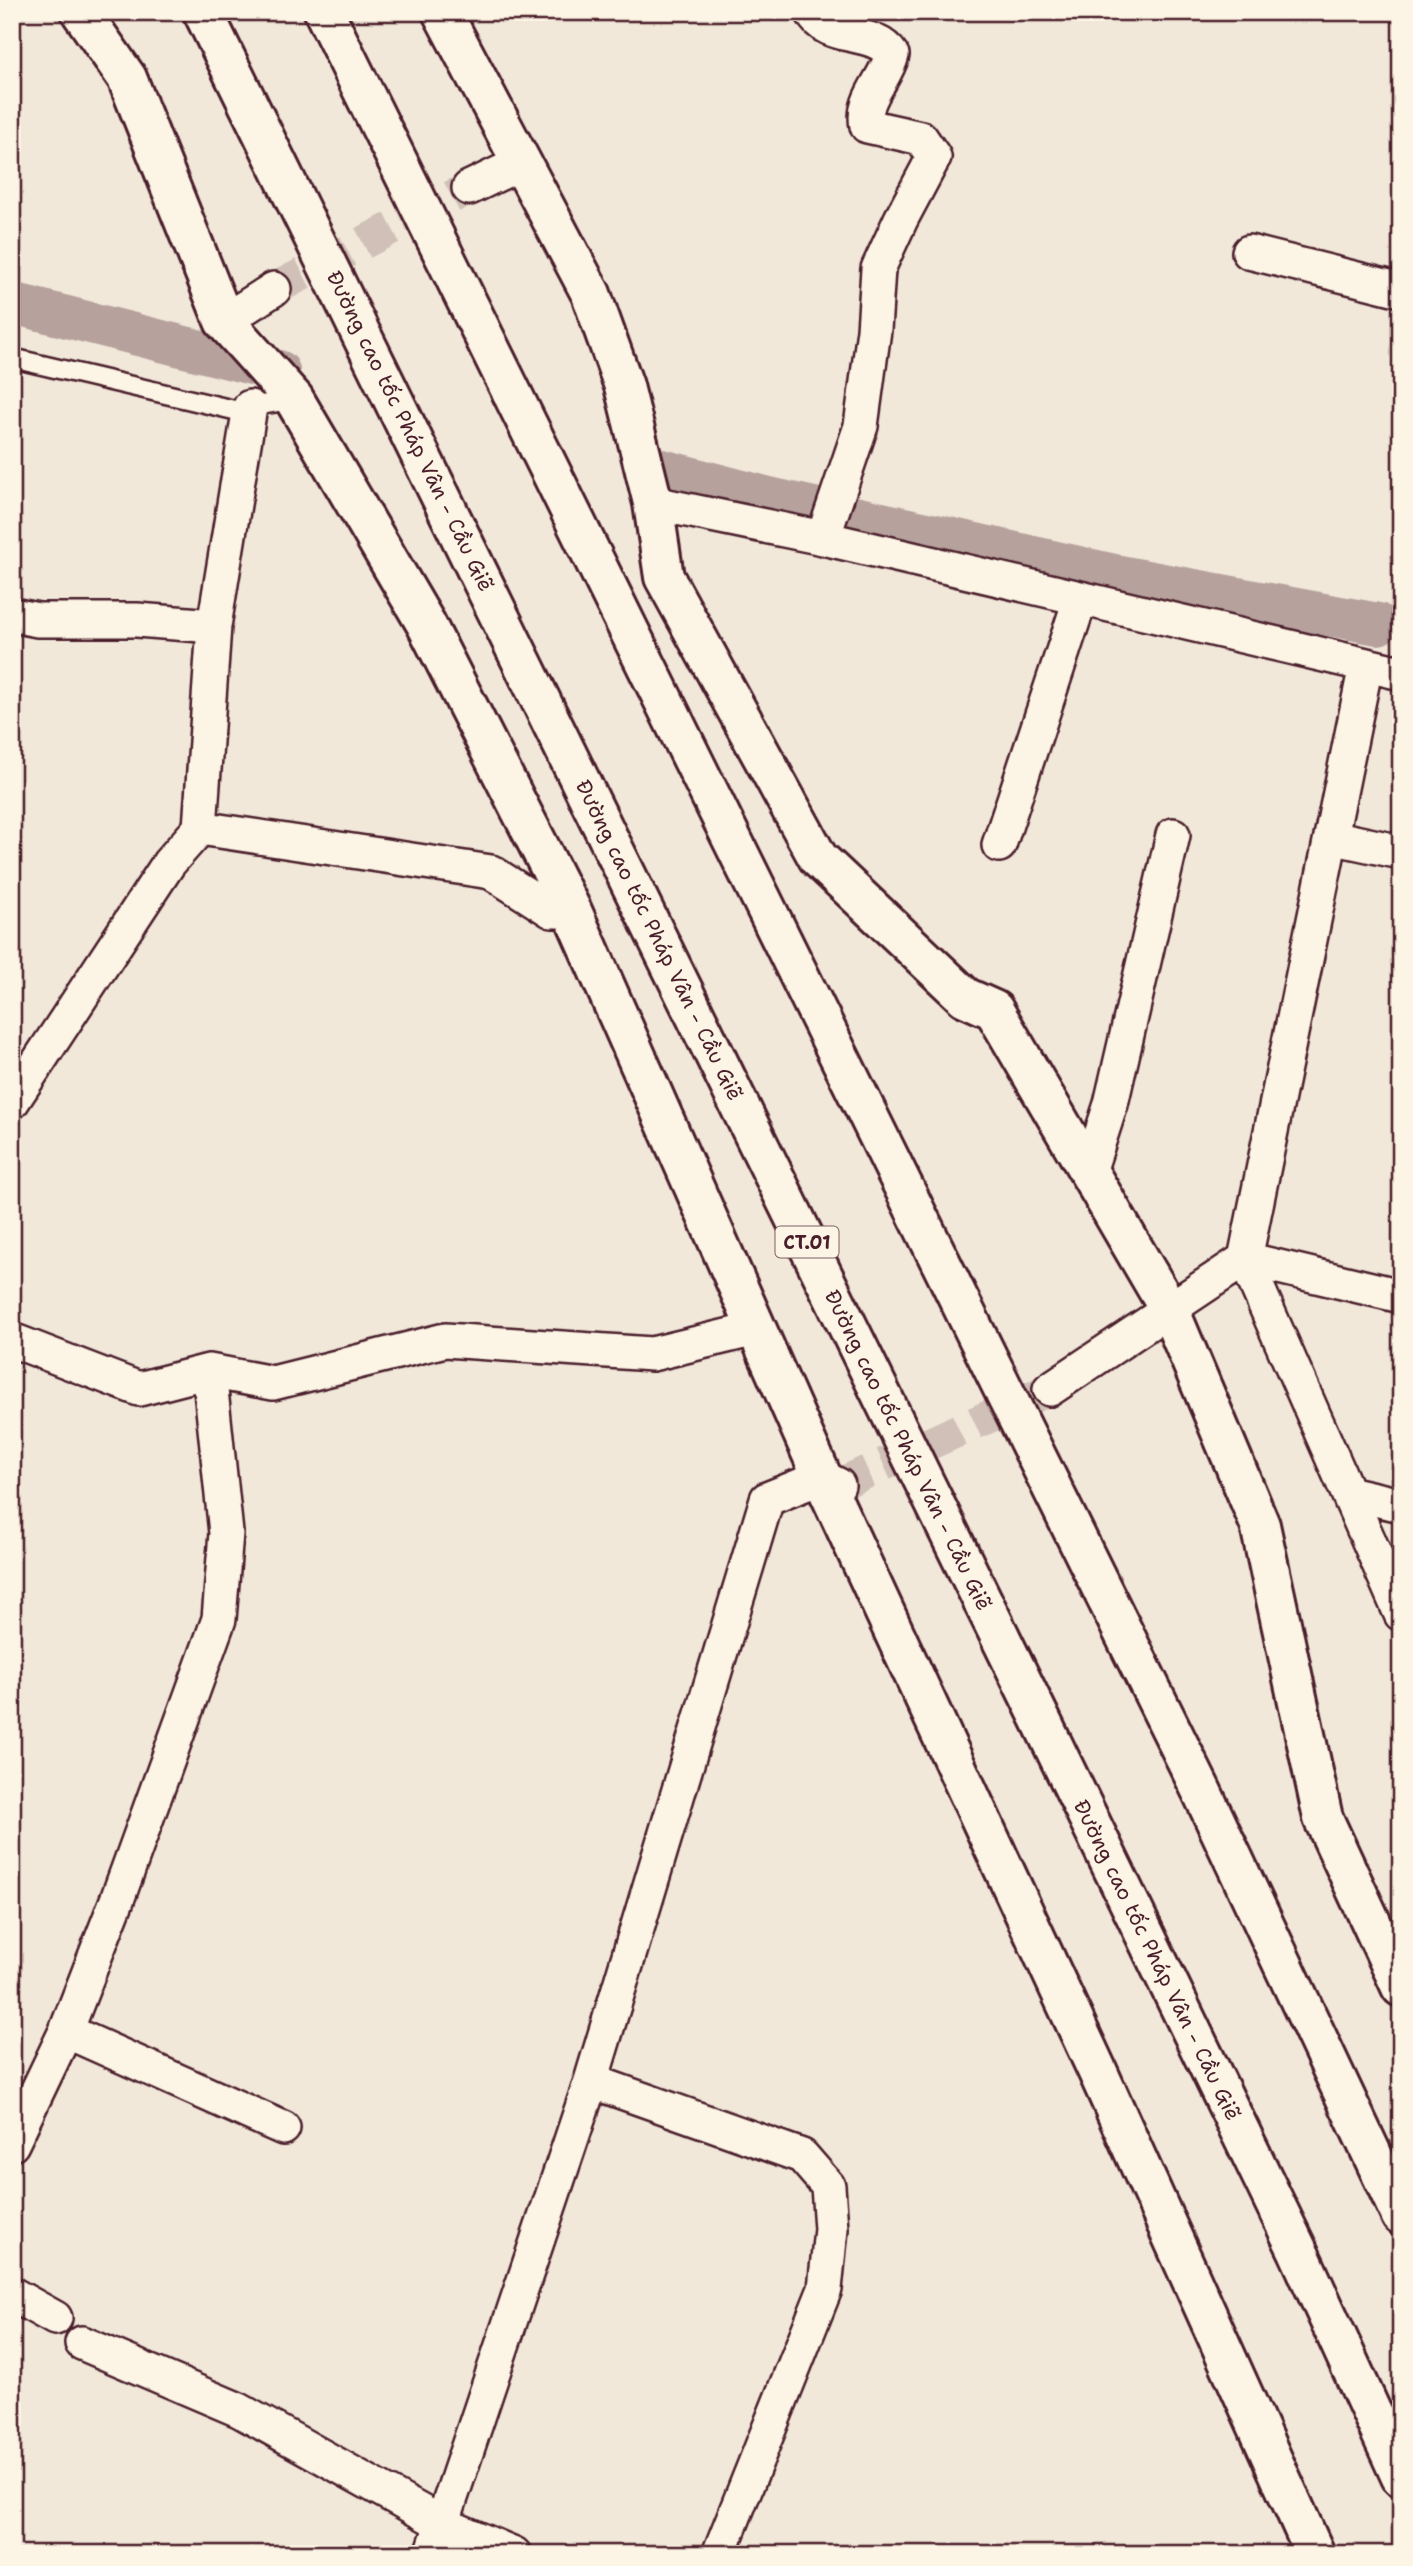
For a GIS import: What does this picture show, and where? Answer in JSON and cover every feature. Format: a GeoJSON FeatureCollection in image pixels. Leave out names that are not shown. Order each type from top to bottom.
{"type":"FeatureCollection","features":[{"type":"Feature","properties":{"kind":"main road"},"geometry":{"type":"LineString","coordinates":[[81,12],[127,78],[224,321],[294,398],[426,624],[572,912],[756,1329],[830,1481],[1315,2554]]}},
{"type":"Feature","properties":{"kind":"main road","name":"Đường cao tốc Pháp Vân - Cầu Giẽ"},"geometry":{"type":"LineString","coordinates":[[203,12],[1039,1716],[1298,2251],[1401,2477]]}},
{"type":"Feature","properties":{"kind":"main road"},"geometry":{"type":"LineString","coordinates":[[324,12],[1201,1790],[1401,2216]]}},
{"type":"Feature","properties":{"kind":"main road"},"geometry":{"type":"LineString","coordinates":[[442,12],[519,164],[591,294],[624,386],[653,503],[664,577],[818,858],[965,997],[994,1010],[1089,1172],[1160,1317],[1260,1525],[1324,1818],[1401,1987]]}},
{"type":"Feature","properties":{"kind":"street"},"geometry":{"type":"LineString","coordinates":[[812,12],[822,24],[839,32],[885,44],[892,55],[887,71],[866,104],[867,126],[921,138],[934,157],[878,269],[874,330],[859,430],[824,537]]}},
{"type":"Feature","properties":{"kind":"street"},"geometry":{"type":"LineString","coordinates":[[469,188],[519,164]]}},
{"type":"Feature","properties":{"kind":"street"},"geometry":{"type":"LineString","coordinates":[[1249,252],[1401,290]]}},
{"type":"Feature","properties":{"kind":"street"},"geometry":{"type":"LineString","coordinates":[[224,321],[274,289]]}},
{"type":"Feature","properties":{"kind":"street"},"geometry":{"type":"LineString","coordinates":[[12,1102],[169,863],[200,828],[215,626],[250,407]]}},
{"type":"Feature","properties":{"kind":"street"},"geometry":{"type":"LineString","coordinates":[[653,503],[824,537],[1080,600],[1401,672]]}},
{"type":"Feature","properties":{"kind":"street"},"geometry":{"type":"LineString","coordinates":[[999,845],[1080,600]]}},
{"type":"Feature","properties":{"kind":"street"},"geometry":{"type":"LineString","coordinates":[[12,615],[38,620],[137,620],[215,626]]}},
{"type":"Feature","properties":{"kind":"street"},"geometry":{"type":"LineString","coordinates":[[1366,665],[1245,1259],[1401,1614]]}},
{"type":"Feature","properties":{"kind":"street"},"geometry":{"type":"LineString","coordinates":[[200,828],[491,872],[552,911],[572,912]]}},
{"type":"Feature","properties":{"kind":"street"},"geometry":{"type":"LineString","coordinates":[[1089,1172],[1111,1104],[1173,835]]}},
{"type":"Feature","properties":{"kind":"street"},"geometry":{"type":"LineString","coordinates":[[1331,837],[1401,852]]}},
{"type":"Feature","properties":{"kind":"street"},"geometry":{"type":"LineString","coordinates":[[1050,1389],[1245,1259],[1401,1296]]}},
{"type":"Feature","properties":{"kind":"street"},"geometry":{"type":"LineString","coordinates":[[12,1340],[139,1389],[209,1371],[273,1383],[445,1340],[652,1354],[756,1329]]}},
{"type":"Feature","properties":{"kind":"street"},"geometry":{"type":"LineString","coordinates":[[12,2144],[66,2031],[127,1876],[219,1619],[226,1533],[209,1371]]}},
{"type":"Feature","properties":{"kind":"street"},"geometry":{"type":"LineString","coordinates":[[437,2539],[591,2081],[767,1499],[830,1481]]}},
{"type":"Feature","properties":{"kind":"street"},"geometry":{"type":"LineString","coordinates":[[1348,1493],[1401,1505]]}},
{"type":"Feature","properties":{"kind":"street"},"geometry":{"type":"LineString","coordinates":[[66,2031],[283,2128]]}},
{"type":"Feature","properties":{"kind":"street"},"geometry":{"type":"LineString","coordinates":[[591,2081],[802,2157],[828,2186],[831,2229],[825,2289],[719,2554]]}},
{"type":"Feature","properties":{"kind":"street"},"geometry":{"type":"LineString","coordinates":[[12,2294],[55,2318]]}},
{"type":"Feature","properties":{"kind":"street"},"geometry":{"type":"LineString","coordinates":[[82,2343],[239,2410],[437,2539],[514,2554]]}},
{"type":"Feature","properties":{"kind":"lane"},"geometry":{"type":"LineString","coordinates":[[12,358],[234,410],[294,398]]}},
{"type":"Feature","properties":{"kind":"waterway"},"geometry":{"type":"LineString","coordinates":[[12,303],[279,371]]}},
{"type":"Feature","properties":{"kind":"waterway"},"geometry":{"type":"LineString","coordinates":[[647,466],[769,498],[1119,576],[1378,624]]}},
{"type":"Feature","properties":{"kind":"tunnel"},"geometry":{"type":"LineString","coordinates":[[274,289],[469,188]]}},
{"type":"Feature","properties":{"kind":"tunnel"},"geometry":{"type":"LineString","coordinates":[[838,1485],[1050,1389]]}}]}
